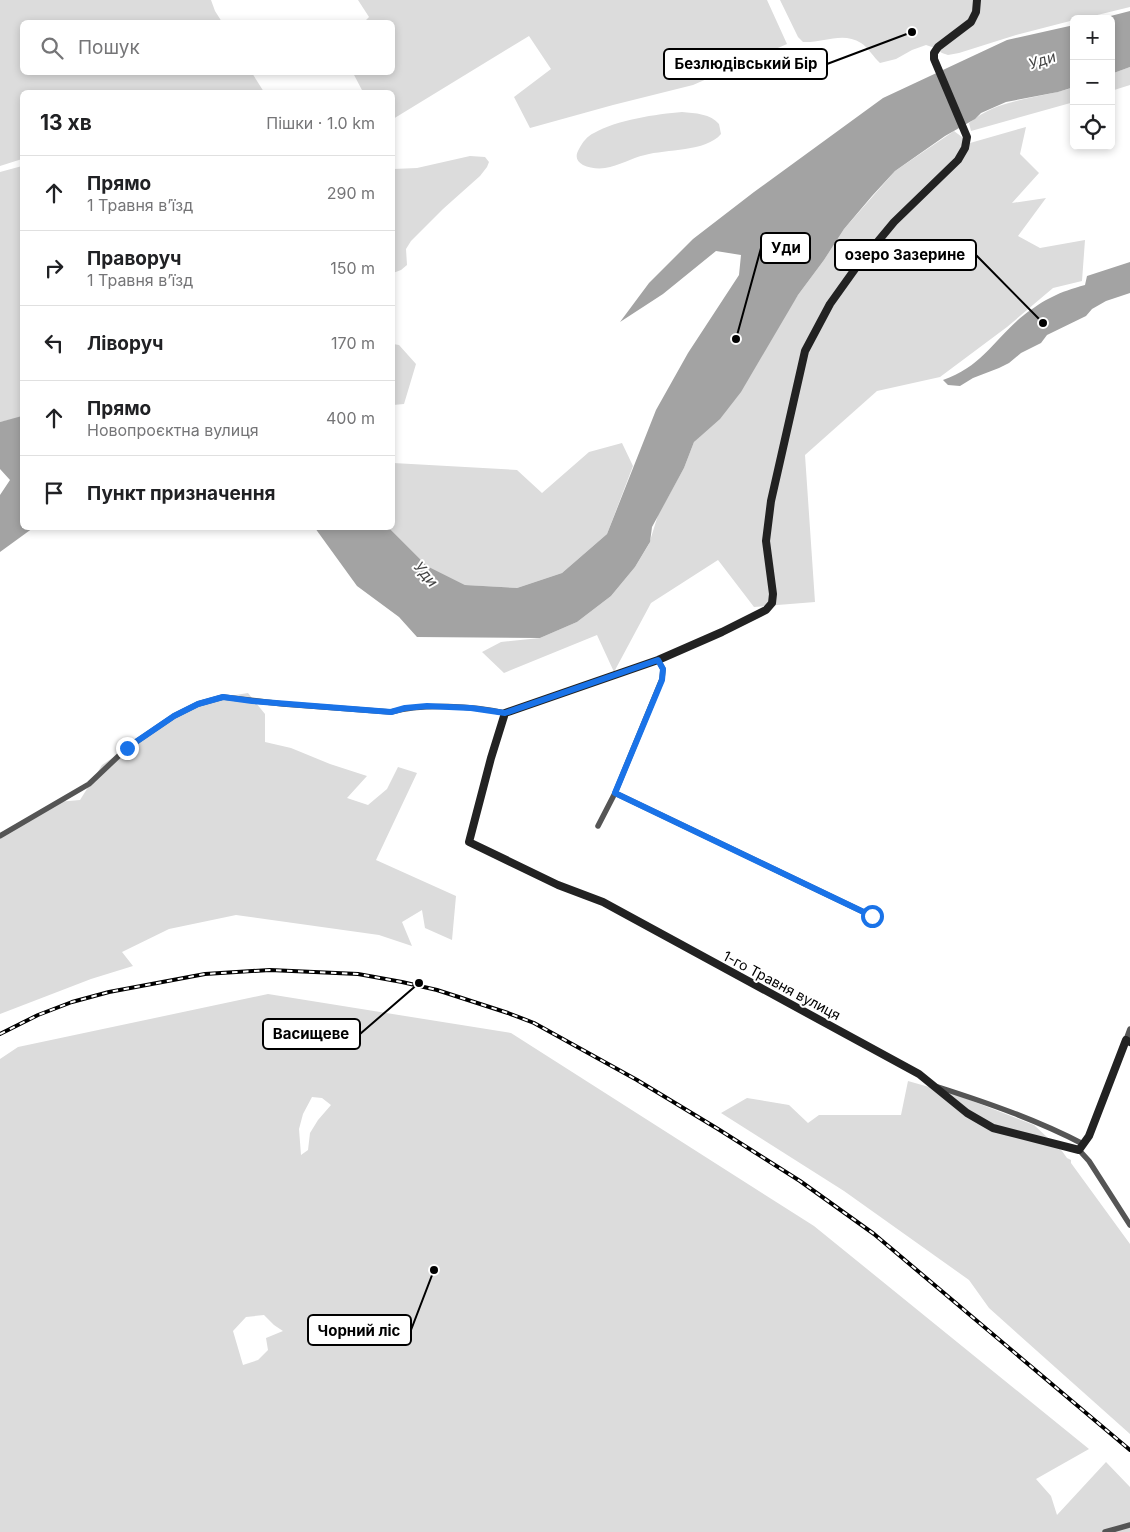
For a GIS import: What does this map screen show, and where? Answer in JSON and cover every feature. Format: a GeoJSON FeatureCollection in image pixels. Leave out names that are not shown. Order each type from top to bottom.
{"type":"FeatureCollection","features":[{"type":"Feature","properties":{"kind":"street"},"geometry":{"type":"LineString","coordinates":[[0,836],[89,784],[127,748],[174,716],[198,704],[223,697],[391,712],[405,708],[427,706],[479,708],[505,713],[658,660],[766,610],[772,603],[773,594],[766,541],[771,501],[806,351],[830,304],[855,269],[894,222],[958,160],[965,148],[967,137],[934,58],[934,53],[938,47],[971,22],[976,12],[977,0]]}},
{"type":"Feature","properties":{"kind":"street"},"geometry":{"type":"LineString","coordinates":[[598,826],[615,793],[662,680],[663,669],[658,660]]}},
{"type":"Feature","properties":{"kind":"street","name":"1-го Травня вулиця"},"geometry":{"type":"LineString","coordinates":[[505,713],[469,842],[558,885],[603,902],[919,1074],[931,1085],[991,1104],[1054,1129],[1081,1147]]}},
{"type":"Feature","properties":{"kind":"street"},"geometry":{"type":"LineString","coordinates":[[615,793],[872,916]]}},
{"type":"Feature","properties":{"kind":"street"},"geometry":{"type":"LineString","coordinates":[[1081,1147],[1089,1136],[1128,1041],[1130,1029]]}},
{"type":"Feature","properties":{"kind":"street"},"geometry":{"type":"LineString","coordinates":[[931,1085],[967,1113],[993,1128],[1081,1147],[1130,1225]]}},
{"type":"Feature","properties":{"kind":"street"},"geometry":{"type":"LineString","coordinates":[[1105,1532],[1130,1525]]}},
{"type":"Feature","properties":{"kind":"shaded area"},"geometry":{"type":"Polygon","coordinates":[[[0,0],[211,0],[221,20],[20,20],[20,75],[253,75],[263,90],[20,90],[20,160],[0,166],[0,0]]]}},
{"type":"Feature","properties":{"kind":"shaded area"},"geometry":{"type":"Polygon","coordinates":[[[358,0],[767,0],[787,44],[693,85],[530,128],[514,97],[551,69],[529,36],[395,118],[395,90],[362,90],[354,75],[395,75],[395,20],[366,20],[369,17],[358,0]]]}},
{"type":"Feature","properties":{"kind":"shaded area"},"geometry":{"type":"Polygon","coordinates":[[[780,0],[1130,0],[1130,7],[1097,15],[1070,15],[1070,21],[1016,35],[959,53],[948,55],[926,45],[896,59],[880,63],[864,45],[854,40],[840,38],[803,42],[798,37],[780,0]]]}},
{"type":"Feature","properties":{"kind":"shaded area"},"geometry":{"type":"Polygon","coordinates":[[[1130,67],[1130,85],[1115,90],[1115,73],[1130,67]]]}},
{"type":"Feature","properties":{"kind":"shaded area"},"geometry":{"type":"Polygon","coordinates":[[[1070,88],[1070,103],[971,131],[969,123],[993,108],[1070,88]]]}},
{"type":"Feature","properties":{"kind":"shaded area"},"geometry":{"type":"Polygon","coordinates":[[[682,112],[712,118],[719,124],[721,134],[714,140],[696,147],[645,155],[605,168],[588,167],[578,160],[578,152],[585,140],[591,134],[603,128],[637,118],[682,112]]]}},
{"type":"Feature","properties":{"kind":"shaded area"},"geometry":{"type":"Polygon","coordinates":[[[1026,127],[1020,154],[1039,173],[1012,203],[1046,198],[1018,236],[1040,248],[1085,240],[1082,281],[1053,288],[1007,327],[940,377],[877,391],[805,455],[815,602],[754,607],[718,560],[651,603],[614,672],[597,635],[504,673],[482,652],[501,642],[540,638],[577,622],[611,596],[635,567],[649,544],[658,515],[684,468],[694,442],[703,432],[844,229],[895,171],[954,131],[970,143],[1026,127]]]}},
{"type":"Feature","properties":{"kind":"shaded area"},"geometry":{"type":"Polygon","coordinates":[[[470,156],[485,157],[489,162],[480,176],[411,241],[406,249],[407,265],[395,272],[395,169],[417,168],[470,156]]]}},
{"type":"Feature","properties":{"kind":"shaded area"},"geometry":{"type":"Polygon","coordinates":[[[20,167],[20,417],[0,422],[0,172],[20,167]]]}},
{"type":"Feature","properties":{"kind":"shaded area"},"geometry":{"type":"Polygon","coordinates":[[[395,344],[399,345],[416,364],[404,404],[395,405],[395,344]]]}},
{"type":"Feature","properties":{"kind":"shaded area"},"geometry":{"type":"Polygon","coordinates":[[[622,443],[633,466],[607,534],[562,573],[517,588],[465,585],[427,566],[391,530],[395,530],[395,463],[517,470],[542,493],[589,452],[622,443]]]}},
{"type":"Feature","properties":{"kind":"shaded area"},"geometry":{"type":"Polygon","coordinates":[[[248,693],[265,714],[265,742],[291,748],[330,764],[367,776],[347,798],[368,805],[387,789],[398,767],[417,773],[376,860],[456,896],[452,940],[425,928],[422,910],[402,922],[412,946],[379,935],[236,915],[169,929],[122,952],[133,966],[91,979],[0,1014],[0,836],[57,802],[80,800],[102,765],[174,716],[198,704],[248,693]]]}},
{"type":"Feature","properties":{"kind":"shaded area"},"geometry":{"type":"Polygon","coordinates":[[[268,994],[511,1033],[814,1226],[1089,1449],[1036,1479],[1051,1496],[1057,1515],[1106,1462],[1130,1487],[1130,1532],[0,1532],[0,1059],[18,1047],[268,994]],[[312,1097],[303,1114],[299,1129],[301,1155],[308,1150],[310,1133],[331,1105],[322,1098],[312,1097]],[[264,1315],[246,1317],[233,1331],[243,1365],[258,1360],[268,1350],[266,1338],[283,1331],[264,1315]]]}},
{"type":"Feature","properties":{"kind":"shaded area"},"geometry":{"type":"Polygon","coordinates":[[[908,1081],[957,1095],[1034,1125],[1071,1160],[1071,1163],[1130,1244],[1130,1434],[989,1308],[969,1280],[844,1191],[721,1113],[747,1098],[789,1105],[808,1123],[819,1115],[901,1115],[908,1081]]]}},
{"type":"Feature","properties":{"kind":"water"},"geometry":{"type":"Polygon","coordinates":[[[1130,11],[1130,67],[1115,73],[1115,15],[1130,11]]]}},
{"type":"Feature","properties":{"kind":"water"},"geometry":{"type":"Polygon","coordinates":[[[1070,26],[1070,88],[1006,102],[981,113],[975,119],[945,136],[895,171],[844,229],[798,295],[741,392],[720,419],[694,442],[684,468],[652,527],[650,542],[635,567],[611,596],[577,622],[540,638],[417,637],[399,617],[357,586],[316,530],[391,530],[427,566],[465,585],[517,588],[562,573],[607,534],[656,410],[688,353],[739,275],[741,255],[716,251],[663,294],[620,322],[649,283],[693,239],[883,98],[1007,40],[1070,26]]]}},
{"type":"Feature","properties":{"kind":"water"},"geometry":{"type":"Polygon","coordinates":[[[1130,262],[1130,293],[1106,301],[1092,309],[1086,316],[1047,335],[1041,343],[1021,353],[1009,363],[999,368],[973,378],[960,386],[948,385],[943,380],[968,368],[1024,315],[1039,305],[1060,293],[1085,285],[1087,276],[1130,262]]]}},
{"type":"Feature","properties":{"kind":"water"},"geometry":{"type":"Polygon","coordinates":[[[20,417],[20,530],[30,530],[0,552],[0,495],[10,480],[0,469],[0,422],[20,417]]]}},
{"type":"Feature","properties":{"kind":"railway"},"geometry":{"type":"LineString","coordinates":[[0,1034],[38,1015],[72,1002],[109,992],[205,974],[270,970],[358,974],[437,990],[508,1013],[534,1023],[637,1080],[800,1181],[874,1234],[1130,1450]]}},
{"type":"Feature","properties":{"kind":"place","name":"Безлюдівський Бір"},"geometry":{"type":"Point","coordinates":[912,32]}},
{"type":"Feature","properties":{"kind":"place","name":"озеро Зазерине"},"geometry":{"type":"Point","coordinates":[1043,323]}},
{"type":"Feature","properties":{"kind":"place","name":"Уди"},"geometry":{"type":"Point","coordinates":[736,339]}},
{"type":"Feature","properties":{"kind":"place","name":"Васищеве"},"geometry":{"type":"Point","coordinates":[419,983]}},
{"type":"Feature","properties":{"kind":"place","name":"Чорний ліс"},"geometry":{"type":"Point","coordinates":[434,1270]}},
{"type":"Feature","properties":{"kind":"route"},"geometry":{"type":"LineString","coordinates":[[127,748],[174,716],[198,704],[223,697],[391,712],[405,708],[427,706],[487,709],[505,713],[658,660],[663,669],[662,680],[615,793],[872,916]]}}]}
